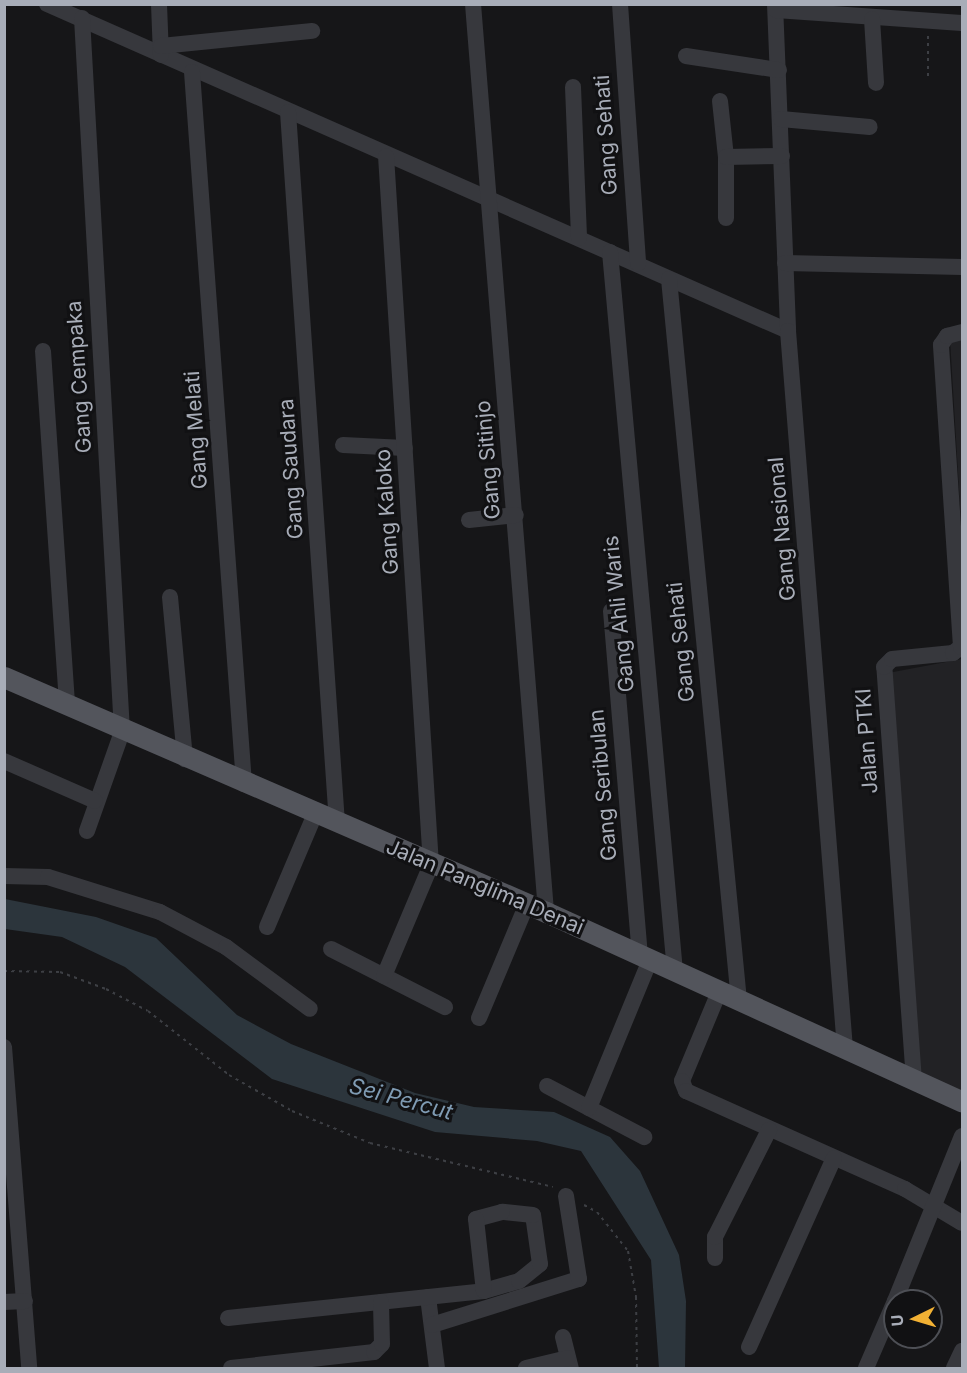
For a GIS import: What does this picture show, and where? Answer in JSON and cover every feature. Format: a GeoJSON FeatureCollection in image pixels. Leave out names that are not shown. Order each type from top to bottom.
{"type":"FeatureCollection","features":[{"type":"Feature","properties":{"kind":"main road","name":"Jalan Panglima Denai"},"geometry":{"type":"LineString","coordinates":[[4,677],[122,732],[536,909],[963,1102]]}},
{"type":"Feature","properties":{"kind":"street"},"geometry":{"type":"LineString","coordinates":[[47,4],[161,51],[192,72],[288,112],[489,202],[638,263],[788,331]]}},
{"type":"Feature","properties":{"kind":"street"},"geometry":{"type":"LineString","coordinates":[[159,4],[161,51]]}},
{"type":"Feature","properties":{"kind":"street","name":"Gang Sitinjo"},"geometry":{"type":"LineString","coordinates":[[472,4],[516,515],[536,909]]}},
{"type":"Feature","properties":{"kind":"street","name":"Gang Sehati"},"geometry":{"type":"LineString","coordinates":[[620,4],[638,263]]}},
{"type":"Feature","properties":{"kind":"street"},"geometry":{"type":"LineString","coordinates":[[776,7],[872,19],[963,23]]}},
{"type":"Feature","properties":{"kind":"street","name":"Gang Nasional"},"geometry":{"type":"LineString","coordinates":[[776,7],[788,331],[845,1049]]}},
{"type":"Feature","properties":{"kind":"street","name":"Gang Cempaka"},"geometry":{"type":"LineString","coordinates":[[82,18],[122,732]]}},
{"type":"Feature","properties":{"kind":"street"},"geometry":{"type":"LineString","coordinates":[[872,19],[876,83]]}},
{"type":"Feature","properties":{"kind":"street"},"geometry":{"type":"LineString","coordinates":[[161,51],[312,31]]}},
{"type":"Feature","properties":{"kind":"street"},"geometry":{"type":"LineString","coordinates":[[686,56],[779,70]]}},
{"type":"Feature","properties":{"kind":"street","name":"Gang Melati"},"geometry":{"type":"LineString","coordinates":[[192,72],[244,784]]}},
{"type":"Feature","properties":{"kind":"street"},"geometry":{"type":"LineString","coordinates":[[573,87],[579,238]]}},
{"type":"Feature","properties":{"kind":"street"},"geometry":{"type":"LineString","coordinates":[[720,101],[726,157],[726,218]]}},
{"type":"Feature","properties":{"kind":"street","name":"Gang Saudara"},"geometry":{"type":"LineString","coordinates":[[288,112],[337,823]]}},
{"type":"Feature","properties":{"kind":"street"},"geometry":{"type":"LineString","coordinates":[[781,119],[870,127]]}},
{"type":"Feature","properties":{"kind":"street","name":"Gang Kaloko"},"geometry":{"type":"LineString","coordinates":[[386,156],[431,865]]}},
{"type":"Feature","properties":{"kind":"street"},"geometry":{"type":"LineString","coordinates":[[726,157],[782,156]]}},
{"type":"Feature","properties":{"kind":"street","name":"Gang Ahli Waris"},"geometry":{"type":"LineString","coordinates":[[610,252],[675,972]]}},
{"type":"Feature","properties":{"kind":"street"},"geometry":{"type":"LineString","coordinates":[[785,263],[963,267]]}},
{"type":"Feature","properties":{"kind":"street","name":"Gang Sehati"},"geometry":{"type":"LineString","coordinates":[[669,279],[739,1001]]}},
{"type":"Feature","properties":{"kind":"street","name":"Jalan PTKI"},"geometry":{"type":"LineString","coordinates":[[914,1081],[884,667],[892,659],[959,650],[956,467],[941,341],[963,332]]}},
{"type":"Feature","properties":{"kind":"street"},"geometry":{"type":"LineString","coordinates":[[43,351],[67,705]]}},
{"type":"Feature","properties":{"kind":"street"},"geometry":{"type":"LineString","coordinates":[[343,445],[405,448]]}},
{"type":"Feature","properties":{"kind":"street"},"geometry":{"type":"LineString","coordinates":[[469,520],[516,515]]}},
{"type":"Feature","properties":{"kind":"street"},"geometry":{"type":"LineString","coordinates":[[170,597],[185,759]]}},
{"type":"Feature","properties":{"kind":"street","name":"Gang Seribulan"},"geometry":{"type":"LineString","coordinates":[[611,611],[645,958]]}},
{"type":"Feature","properties":{"kind":"street"},"geometry":{"type":"LineString","coordinates":[[87,831],[122,732]]}},
{"type":"Feature","properties":{"kind":"street"},"geometry":{"type":"LineString","coordinates":[[4,761],[96,801]]}},
{"type":"Feature","properties":{"kind":"street"},"geometry":{"type":"LineString","coordinates":[[267,927],[315,814]]}},
{"type":"Feature","properties":{"kind":"street"},"geometry":{"type":"LineString","coordinates":[[384,976],[431,865]]}},
{"type":"Feature","properties":{"kind":"street"},"geometry":{"type":"LineString","coordinates":[[4,876],[48,877],[160,912],[226,947],[310,1010]]}},
{"type":"Feature","properties":{"kind":"street"},"geometry":{"type":"LineString","coordinates":[[479,1018],[536,909]]}},
{"type":"Feature","properties":{"kind":"street"},"geometry":{"type":"LineString","coordinates":[[331,949],[445,1007]]}},
{"type":"Feature","properties":{"kind":"street"},"geometry":{"type":"LineString","coordinates":[[589,1108],[645,958]]}},
{"type":"Feature","properties":{"kind":"street"},"geometry":{"type":"LineString","coordinates":[[719,992],[682,1087],[936,1207],[963,1223]]}},
{"type":"Feature","properties":{"kind":"street"},"geometry":{"type":"LineString","coordinates":[[4,1047],[9,1140],[25,1301],[29,1368]]}},
{"type":"Feature","properties":{"kind":"street"},"geometry":{"type":"LineString","coordinates":[[547,1086],[644,1137]]}},
{"type":"Feature","properties":{"kind":"street"},"geometry":{"type":"LineString","coordinates":[[715,1258],[716,1237],[769,1130]]}},
{"type":"Feature","properties":{"kind":"street"},"geometry":{"type":"LineString","coordinates":[[900,1289],[936,1207],[963,1136]]}},
{"type":"Feature","properties":{"kind":"street"},"geometry":{"type":"LineString","coordinates":[[749,1347],[834,1158]]}},
{"type":"Feature","properties":{"kind":"street"},"geometry":{"type":"LineString","coordinates":[[432,1325],[579,1279],[566,1196]]}},
{"type":"Feature","properties":{"kind":"street"},"geometry":{"type":"LineString","coordinates":[[228,1318],[484,1291],[536,1272],[541,1246],[533,1215],[502,1212],[476,1219],[484,1291]]}},
{"type":"Feature","properties":{"kind":"street"},"geometry":{"type":"LineString","coordinates":[[428,1297],[437,1368]]}},
{"type":"Feature","properties":{"kind":"street"},"geometry":{"type":"LineString","coordinates":[[4,1302],[25,1301]]}},
{"type":"Feature","properties":{"kind":"street"},"geometry":{"type":"LineString","coordinates":[[231,1368],[374,1352],[382,1344],[381,1302]]}},
{"type":"Feature","properties":{"kind":"street"},"geometry":{"type":"LineString","coordinates":[[866,1368],[883,1329]]}},
{"type":"Feature","properties":{"kind":"street"},"geometry":{"type":"LineString","coordinates":[[526,1368],[570,1363],[563,1337]]}},
{"type":"Feature","properties":{"kind":"street"},"geometry":{"type":"LineString","coordinates":[[954,1368],[963,1351]]}},
{"type":"Feature","properties":{"kind":"path"},"geometry":{"type":"LineString","coordinates":[[928,21],[928,76]]}},
{"type":"Feature","properties":{"kind":"path"},"geometry":{"type":"LineString","coordinates":[[4,971],[60,972],[106,989],[148,1011],[229,1075],[292,1111],[360,1139],[542,1182],[597,1212],[628,1251],[636,1297],[637,1368]]}},
{"type":"Feature","properties":{"kind":"shaded area"},"geometry":{"type":"Polygon","coordinates":[[[962,338],[962,539],[950,339],[962,338]]]}},
{"type":"Feature","properties":{"kind":"shaded area"},"geometry":{"type":"Polygon","coordinates":[[[962,659],[962,1096],[920,1078],[888,673],[962,659]]]}},
{"type":"Feature","properties":{"kind":"water","name":"Sei Percut"},"geometry":{"type":"Polygon","coordinates":[[[5,899],[96,917],[156,938],[237,1015],[291,1044],[415,1093],[474,1107],[554,1112],[610,1137],[640,1171],[679,1255],[686,1301],[685,1368],[659,1368],[651,1260],[581,1151],[537,1141],[435,1132],[272,1079],[125,967],[62,937],[5,929],[5,899]]]}}]}
